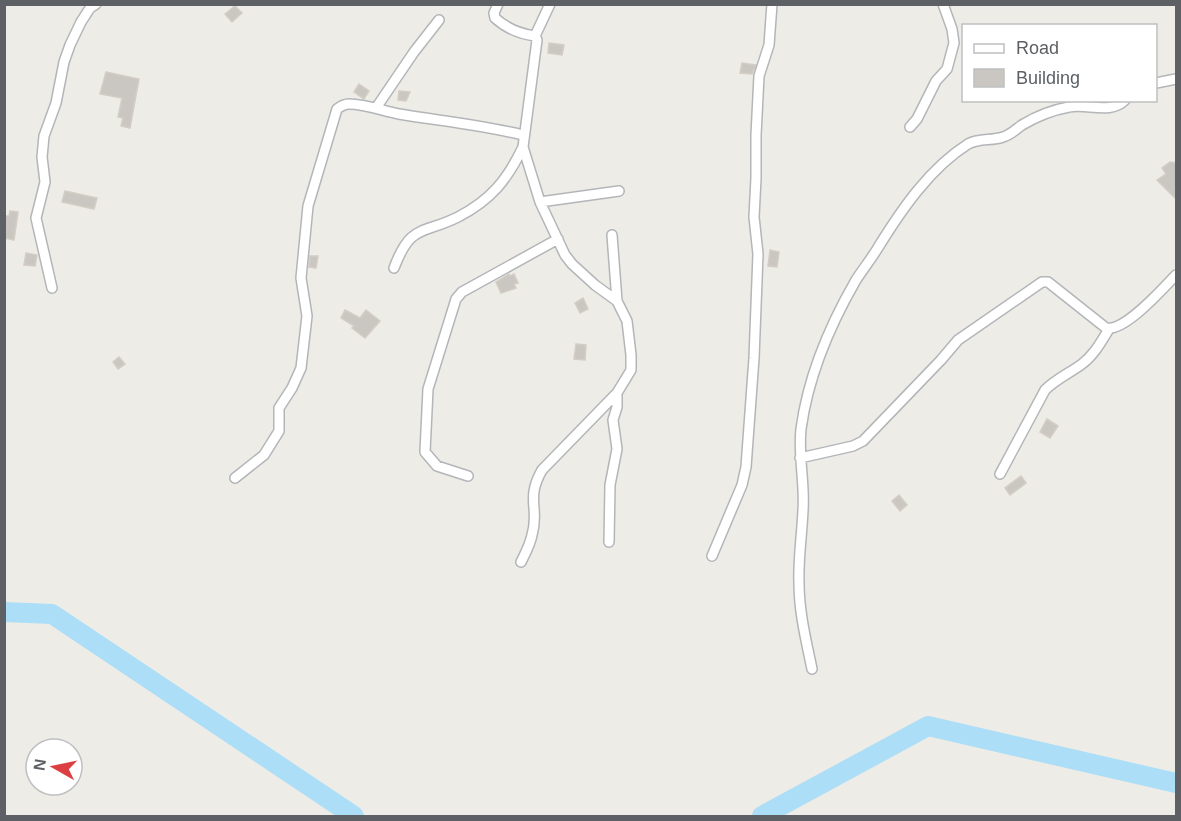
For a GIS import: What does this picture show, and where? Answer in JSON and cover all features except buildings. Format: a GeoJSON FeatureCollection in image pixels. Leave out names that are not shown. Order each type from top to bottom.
{"type":"FeatureCollection","features":[{"type":"Feature","properties":{"kind":"street"},"geometry":{"type":"LineString","coordinates":[[52,288],[36,218],[45,182],[42,157],[44,136],[56,103],[67,51],[81,22],[90,8],[96,4]]}},
{"type":"Feature","properties":{"kind":"street"},"geometry":{"type":"LineString","coordinates":[[498,4],[494,13],[495,18],[502,25],[535,36]]}},
{"type":"Feature","properties":{"kind":"street"},"geometry":{"type":"LineString","coordinates":[[550,4],[535,36],[537,40],[523,147],[540,202],[572,264],[617,301]]}},
{"type":"Feature","properties":{"kind":"street"},"geometry":{"type":"LineString","coordinates":[[712,556],[742,485],[746,467],[754,358],[758,254],[754,217],[756,123],[759,76],[769,45],[772,4]]}},
{"type":"Feature","properties":{"kind":"street"},"geometry":{"type":"LineString","coordinates":[[909,127],[917,119],[936,81],[947,69],[954,43],[952,29],[943,4]]}},
{"type":"Feature","properties":{"kind":"street"},"geometry":{"type":"LineString","coordinates":[[376,108],[439,20]]}},
{"type":"Feature","properties":{"kind":"street"},"geometry":{"type":"LineString","coordinates":[[1157,84],[1176,80]]}},
{"type":"Feature","properties":{"kind":"street"},"geometry":{"type":"LineString","coordinates":[[812,669],[799,586],[804,487],[800,458],[801,429],[815,371],[836,318],[857,278],[897,218],[924,185],[950,158],[972,142],[1007,136],[1038,116],[1070,107],[1108,108],[1123,102]]}},
{"type":"Feature","properties":{"kind":"street"},"geometry":{"type":"LineString","coordinates":[[235,478],[264,455],[279,431],[279,408],[301,368],[307,316],[301,278],[308,206],[337,109],[344,104],[351,104],[376,108],[389,113],[443,120],[523,135]]}},
{"type":"Feature","properties":{"kind":"street"},"geometry":{"type":"LineString","coordinates":[[394,268],[402,250],[413,235],[458,217],[500,187],[511,172],[523,147]]}},
{"type":"Feature","properties":{"kind":"street"},"geometry":{"type":"LineString","coordinates":[[540,202],[619,191]]}},
{"type":"Feature","properties":{"kind":"street"},"geometry":{"type":"LineString","coordinates":[[521,562],[532,536],[534,483],[542,470],[617,393],[631,370],[627,321],[617,301],[612,235]]}},
{"type":"Feature","properties":{"kind":"street"},"geometry":{"type":"LineString","coordinates":[[468,476],[437,466],[425,452],[428,389],[456,299],[462,292],[558,238]]}},
{"type":"Feature","properties":{"kind":"street"},"geometry":{"type":"LineString","coordinates":[[1000,474],[1045,390],[1084,363],[1109,329],[1133,316],[1176,275]]}},
{"type":"Feature","properties":{"kind":"street"},"geometry":{"type":"LineString","coordinates":[[800,458],[853,446],[863,441],[958,340],[1042,282],[1047,282],[1109,329]]}},
{"type":"Feature","properties":{"kind":"street"},"geometry":{"type":"LineString","coordinates":[[609,542],[610,485],[617,449],[613,420],[617,407],[617,393]]}},
{"type":"Feature","properties":{"kind":"waterway"},"geometry":{"type":"LineString","coordinates":[[4,612],[52,614],[354,816]]}},
{"type":"Feature","properties":{"kind":"waterway"},"geometry":{"type":"LineString","coordinates":[[762,816],[928,726],[1176,783]]}}]}
